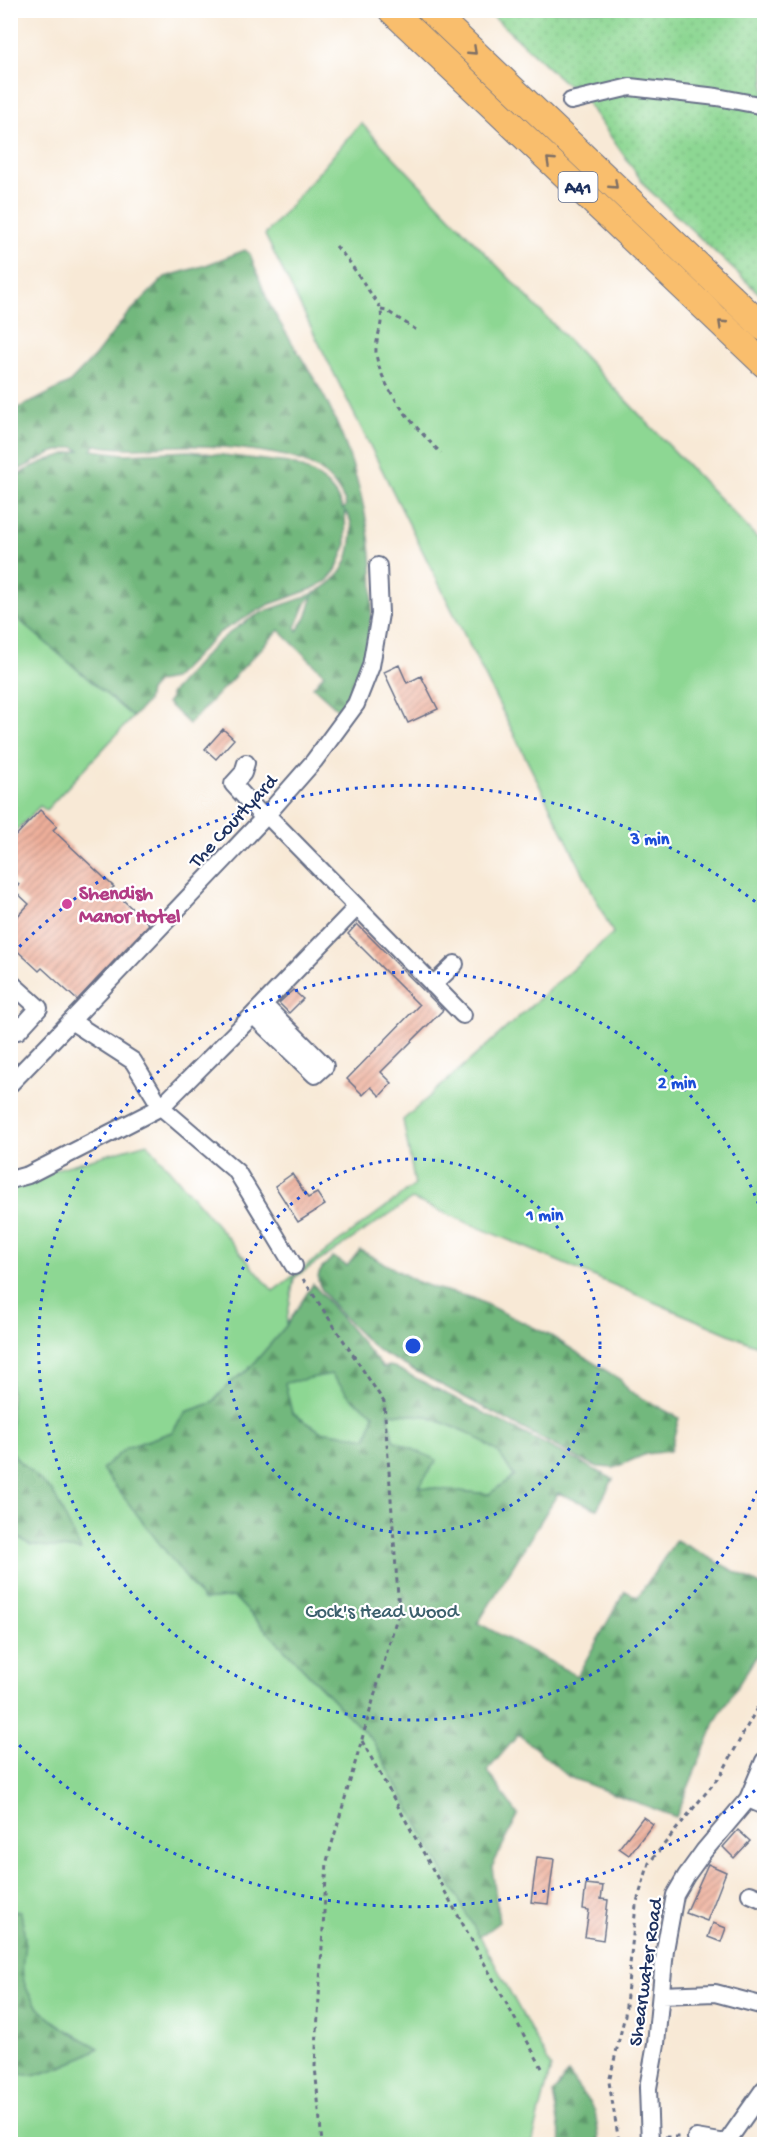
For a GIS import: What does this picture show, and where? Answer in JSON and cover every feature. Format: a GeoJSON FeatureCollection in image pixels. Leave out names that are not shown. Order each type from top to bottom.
{"type":"FeatureCollection","features":[{"type":"Feature","properties":{"kind":"highway","name":"A41"},"geometry":{"type":"LineString","coordinates":[[391,10],[765,364]]}},
{"type":"Feature","properties":{"kind":"highway","name":"A41"},"geometry":{"type":"LineString","coordinates":[[430,10],[765,328]]}},
{"type":"Feature","properties":{"kind":"street"},"geometry":{"type":"LineString","coordinates":[[571,100],[630,87],[765,105]]}},
{"type":"Feature","properties":{"kind":"street","name":"The Courtyard"},"geometry":{"type":"LineString","coordinates":[[10,1084],[266,817],[314,761],[356,704],[371,666],[380,614],[378,566]]}},
{"type":"Feature","properties":{"kind":"street"},"geometry":{"type":"LineString","coordinates":[[246,763],[243,772],[233,784],[463,1015]]}},
{"type":"Feature","properties":{"kind":"street"},"geometry":{"type":"LineString","coordinates":[[10,1180],[28,1175],[161,1107],[259,1010],[357,907]]}},
{"type":"Feature","properties":{"kind":"street"},"geometry":{"type":"LineString","coordinates":[[433,985],[454,964]]}},
{"type":"Feature","properties":{"kind":"street"},"geometry":{"type":"LineString","coordinates":[[10,982],[39,1008],[18,1031],[10,1024]]}},
{"type":"Feature","properties":{"kind":"street"},"geometry":{"type":"LineString","coordinates":[[71,1021],[133,1061],[161,1107],[237,1172],[294,1266]]}},
{"type":"Feature","properties":{"kind":"street","name":"Shearwater Road"},"geometry":{"type":"LineString","coordinates":[[650,2145],[648,2088],[665,1950],[675,1894],[704,1851],[748,1799],[765,1761]]}},
{"type":"Feature","properties":{"kind":"street"},"geometry":{"type":"LineString","coordinates":[[748,1799],[765,1806]]}},
{"type":"Feature","properties":{"kind":"street"},"geometry":{"type":"LineString","coordinates":[[661,1995],[715,1993],[765,2006]]}},
{"type":"Feature","properties":{"kind":"street"},"geometry":{"type":"LineString","coordinates":[[696,2138],[726,2144],[765,2089]]}},
{"type":"Feature","properties":{"kind":"path"},"geometry":{"type":"LineString","coordinates":[[336,246],[381,310],[376,350],[378,364],[389,388],[419,432],[441,453]]}},
{"type":"Feature","properties":{"kind":"path"},"geometry":{"type":"LineString","coordinates":[[381,310],[387,311],[418,331]]}},
{"type":"Feature","properties":{"kind":"path"},"geometry":{"type":"LineString","coordinates":[[294,1266],[384,1402],[399,1611],[327,1862],[315,2066],[322,2145]]}},
{"type":"Feature","properties":{"kind":"path"},"geometry":{"type":"LineString","coordinates":[[362,1741],[542,2068]]}},
{"type":"Feature","properties":{"kind":"green space"},"geometry":{"type":"Polygon","coordinates":[[[487,11],[764,11],[764,298],[646,187],[588,104],[487,11]]]}},
{"type":"Feature","properties":{"kind":"green space"},"geometry":{"type":"Polygon","coordinates":[[[361,123],[764,545],[764,1349],[412,1199],[294,1278],[286,1326],[248,1370],[230,1383],[212,1403],[186,1412],[172,1432],[126,1448],[103,1469],[203,1600],[234,1597],[373,1741],[551,2067],[532,2144],[11,2144],[11,1182],[147,1143],[273,1291],[415,1185],[403,1120],[613,933],[265,235],[361,123]]]}},
{"type":"Feature","properties":{"kind":"green space"},"geometry":{"type":"Polygon","coordinates":[[[245,250],[250,254],[270,305],[328,404],[351,462],[367,524],[373,587],[366,648],[341,712],[313,687],[324,674],[279,630],[189,724],[167,703],[170,694],[215,645],[232,631],[258,614],[310,595],[333,581],[348,558],[351,542],[351,525],[345,511],[346,546],[336,570],[327,581],[268,605],[220,632],[173,679],[157,682],[149,691],[147,702],[133,717],[11,613],[11,480],[35,465],[80,450],[74,447],[51,453],[11,474],[11,411],[69,383],[95,356],[126,316],[165,277],[245,250]],[[95,445],[92,450],[124,454],[189,451],[289,463],[314,474],[334,493],[343,509],[346,505],[331,480],[322,472],[290,457],[210,446],[133,448],[95,445]],[[313,596],[307,601],[296,627],[297,631],[306,618],[313,596]]]}},
{"type":"Feature","properties":{"kind":"green space"},"geometry":{"type":"Polygon","coordinates":[[[11,613],[133,717],[46,810],[40,806],[11,836],[11,613]]]}},
{"type":"Feature","properties":{"kind":"green space"},"geometry":{"type":"Polygon","coordinates":[[[360,1250],[416,1281],[473,1298],[551,1336],[621,1380],[629,1391],[679,1418],[670,1451],[646,1454],[614,1468],[598,1467],[382,1353],[335,1307],[326,1296],[318,1279],[321,1270],[333,1257],[347,1266],[360,1250]]]}},
{"type":"Feature","properties":{"kind":"green space","name":"Cock's Head Wood"},"geometry":{"type":"Polygon","coordinates":[[[313,1284],[383,1368],[394,1367],[613,1479],[597,1509],[558,1493],[478,1623],[577,1676],[625,1591],[638,1597],[676,1540],[764,1587],[764,1644],[716,1720],[676,1817],[569,1777],[519,1734],[487,1771],[518,1815],[492,1867],[499,1922],[479,1937],[373,1741],[234,1597],[203,1600],[102,1469],[126,1448],[172,1432],[186,1412],[212,1403],[230,1383],[248,1370],[286,1326],[313,1284]],[[331,1374],[285,1383],[292,1413],[320,1431],[367,1438],[374,1414],[351,1398],[331,1374]],[[388,1413],[393,1440],[437,1460],[418,1487],[489,1494],[514,1476],[499,1453],[471,1434],[426,1416],[388,1413]]]}},
{"type":"Feature","properties":{"kind":"green space"},"geometry":{"type":"Polygon","coordinates":[[[331,1374],[351,1398],[375,1414],[367,1438],[320,1431],[292,1413],[284,1383],[331,1374]]]}},
{"type":"Feature","properties":{"kind":"green space"},"geometry":{"type":"Polygon","coordinates":[[[388,1413],[426,1416],[471,1434],[499,1453],[514,1476],[489,1494],[417,1487],[393,1440],[388,1413]]]}},
{"type":"Feature","properties":{"kind":"green space"},"geometry":{"type":"Polygon","coordinates":[[[10,1448],[17,1459],[53,1492],[81,1550],[31,1545],[11,1533],[10,1448]]]}},
{"type":"Feature","properties":{"kind":"green space"},"geometry":{"type":"Polygon","coordinates":[[[21,1911],[25,1935],[23,1976],[33,2001],[52,2020],[99,2048],[55,2069],[31,2075],[11,2070],[11,1912],[21,1911]]]}},
{"type":"Feature","properties":{"kind":"green space"},"geometry":{"type":"Polygon","coordinates":[[[568,2073],[595,2111],[600,2144],[562,2144],[553,2093],[568,2073]]]}},
{"type":"Feature","properties":{"kind":"building"},"geometry":{"type":"Polygon","coordinates":[[[399,665],[407,683],[421,676],[438,709],[408,723],[384,672],[399,665]]]}},
{"type":"Feature","properties":{"kind":"building"},"geometry":{"type":"Polygon","coordinates":[[[223,729],[234,739],[216,759],[205,749],[223,729]]]}},
{"type":"Feature","properties":{"kind":"building","name":"Shendish Manor Hotel"},"geometry":{"type":"Polygon","coordinates":[[[40,810],[57,826],[53,830],[114,887],[111,889],[149,924],[77,1000],[42,968],[39,971],[10,944],[10,924],[29,904],[14,890],[19,885],[10,877],[10,842],[40,810]]]}},
{"type":"Feature","properties":{"kind":"building"},"geometry":{"type":"Polygon","coordinates":[[[357,924],[443,1010],[381,1072],[392,1083],[380,1096],[371,1087],[363,1095],[347,1079],[419,1005],[348,934],[357,924]]]}},
{"type":"Feature","properties":{"kind":"building"},"geometry":{"type":"Polygon","coordinates":[[[293,990],[303,999],[289,1013],[279,1003],[293,990]]]}},
{"type":"Feature","properties":{"kind":"building"},"geometry":{"type":"Polygon","coordinates":[[[292,1174],[308,1198],[317,1193],[325,1205],[298,1222],[275,1186],[292,1174]]]}},
{"type":"Feature","properties":{"kind":"building"},"geometry":{"type":"Polygon","coordinates":[[[643,1817],[653,1824],[629,1855],[619,1848],[643,1817]]]}},
{"type":"Feature","properties":{"kind":"building"},"geometry":{"type":"Polygon","coordinates":[[[738,1830],[750,1841],[734,1858],[723,1847],[738,1830]]]}},
{"type":"Feature","properties":{"kind":"building"},"geometry":{"type":"Polygon","coordinates":[[[537,1857],[554,1859],[548,1904],[531,1902],[537,1857]]]}},
{"type":"Feature","properties":{"kind":"building"},"geometry":{"type":"Polygon","coordinates":[[[708,1864],[726,1872],[707,1921],[686,1913],[708,1864]]]}},
{"type":"Feature","properties":{"kind":"building"},"geometry":{"type":"Polygon","coordinates":[[[586,1884],[603,1886],[601,1899],[608,1900],[603,1940],[585,1937],[589,1910],[583,1909],[586,1884]]]}},
{"type":"Feature","properties":{"kind":"building"},"geometry":{"type":"Polygon","coordinates":[[[713,1923],[726,1928],[721,1942],[708,1937],[713,1923]]]}},
{"type":"Feature","properties":{"kind":"place","name":"Shendish Manor Hotel"},"geometry":{"type":"Point","coordinates":[67,904]}}]}
